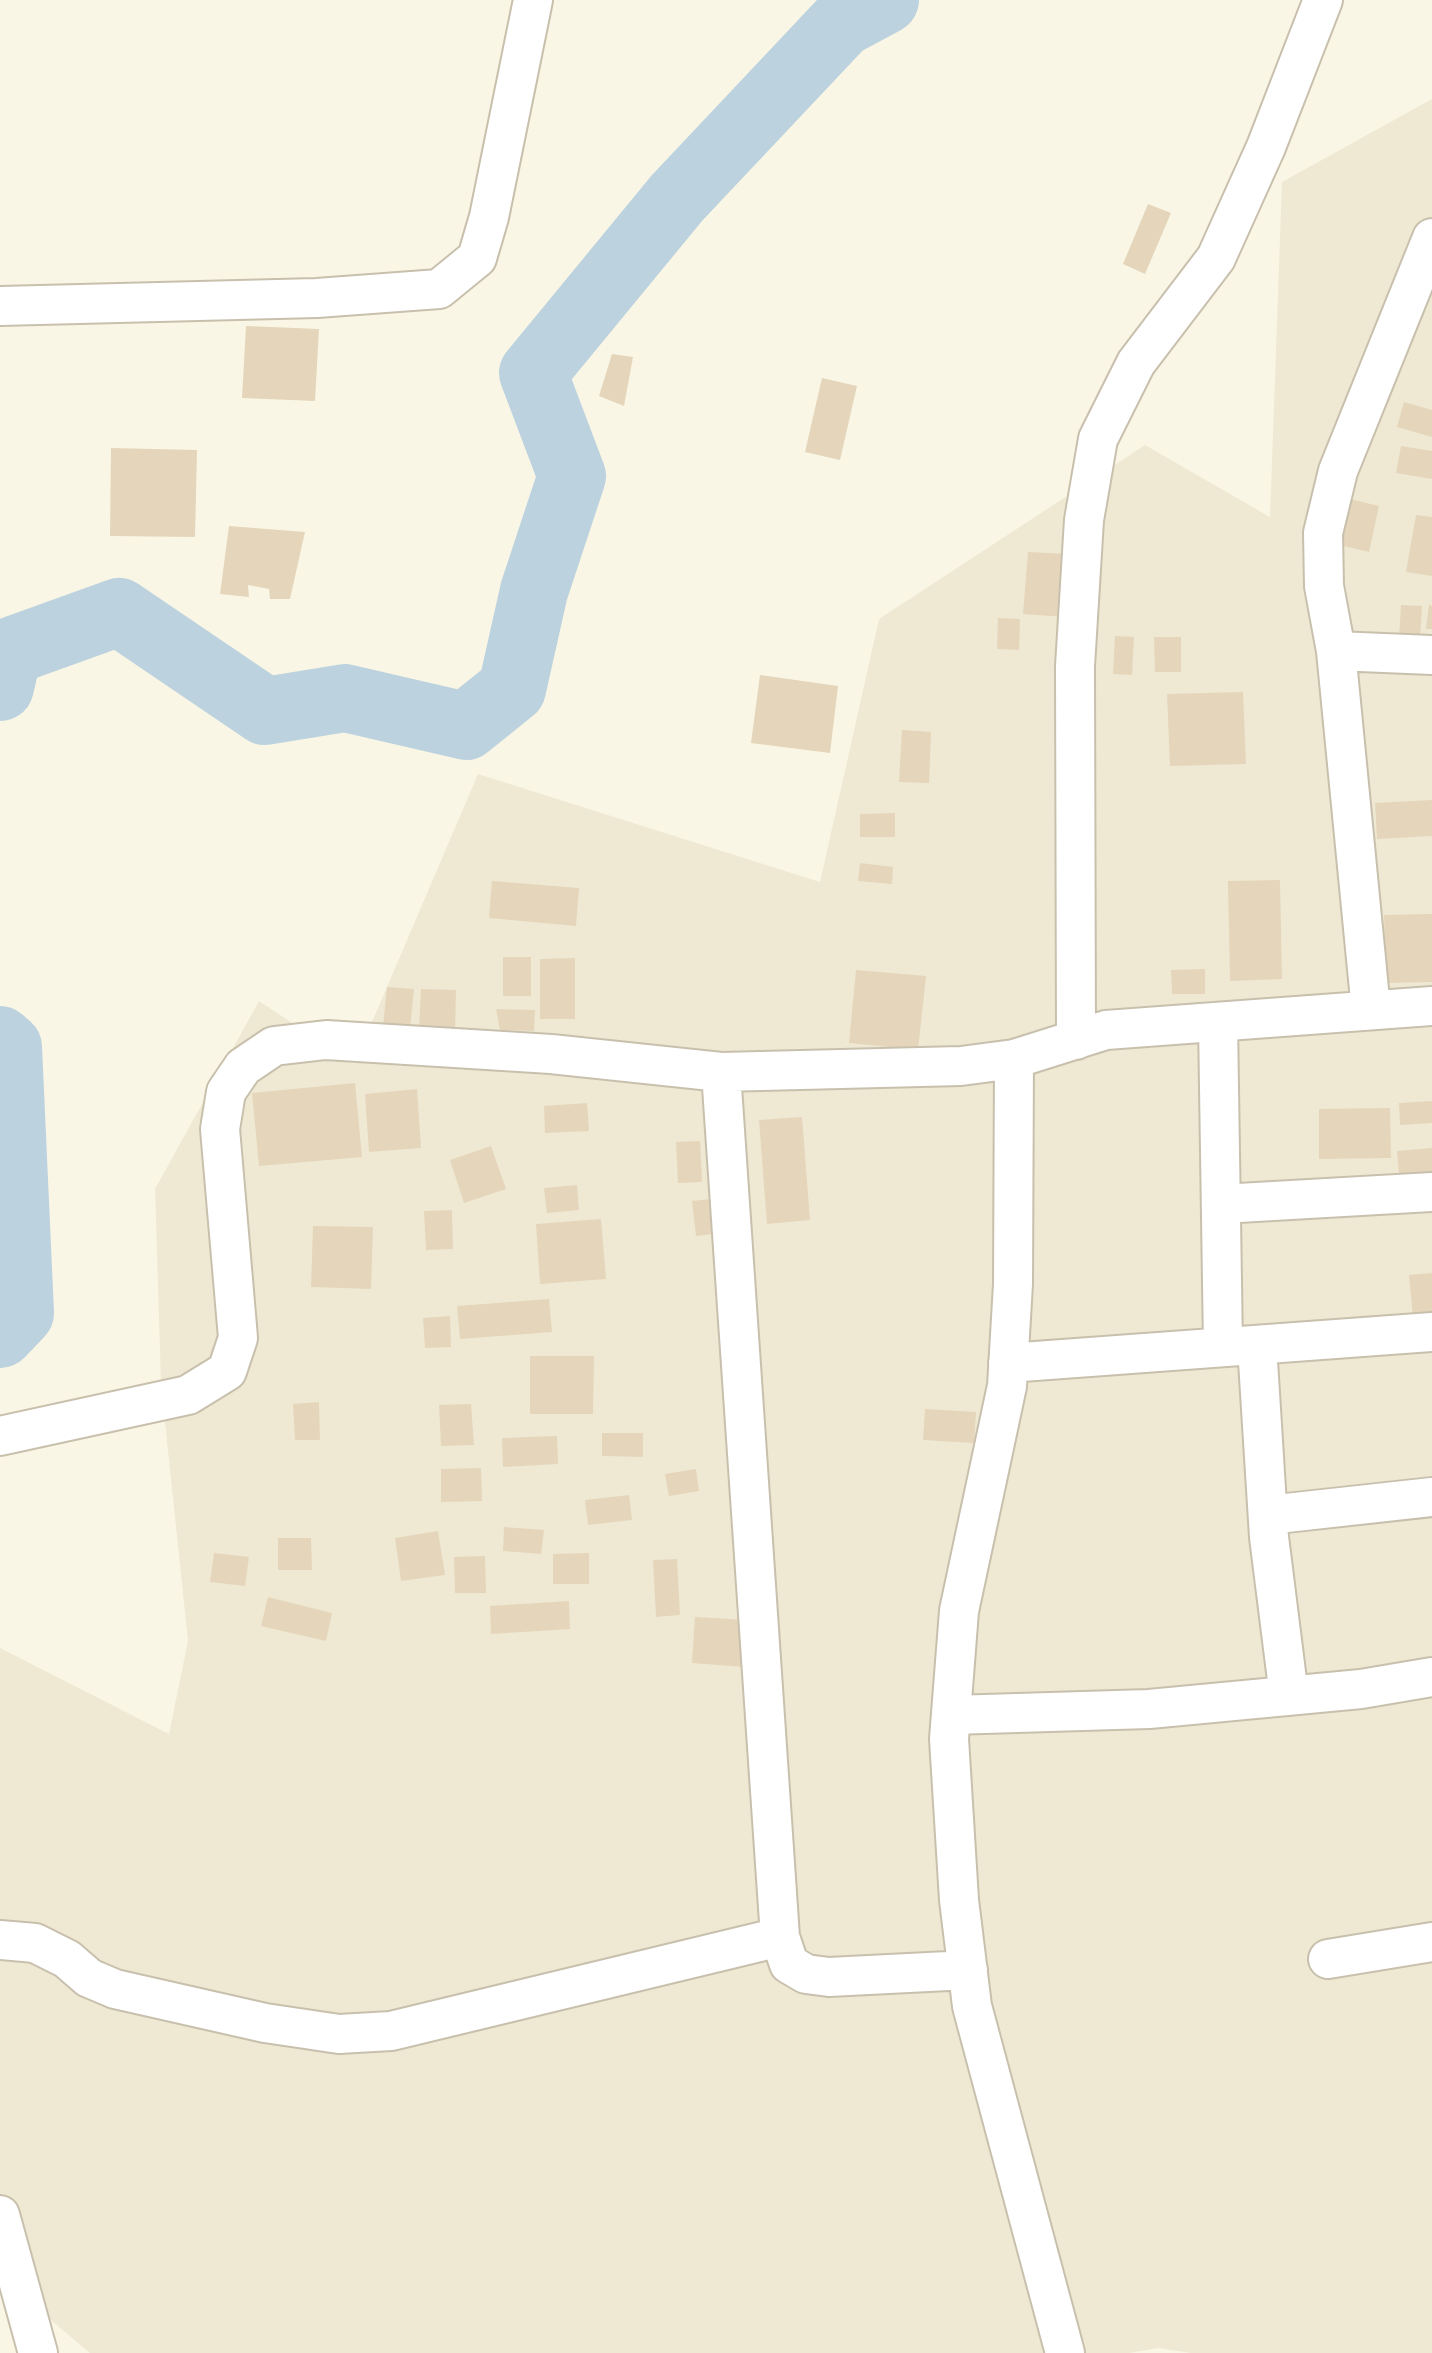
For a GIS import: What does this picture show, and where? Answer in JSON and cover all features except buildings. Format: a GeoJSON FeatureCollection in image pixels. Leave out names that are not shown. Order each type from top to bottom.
{"type":"FeatureCollection","features":[{"type":"Feature","properties":{"kind":"street"},"geometry":{"type":"LineString","coordinates":[[0,306],[317,298],[439,289],[477,258],[489,217],[533,0]]}},
{"type":"Feature","properties":{"kind":"street"},"geometry":{"type":"LineString","coordinates":[[1076,1040],[1075,666],[1084,520],[1098,439],[1136,363],[1216,258],[1266,147],[1322,0]]}},
{"type":"Feature","properties":{"kind":"street"},"geometry":{"type":"LineString","coordinates":[[1371,1010],[1336,652],[1324,586],[1323,533],[1338,471],[1432,238]]}},
{"type":"Feature","properties":{"kind":"street"},"geometry":{"type":"LineString","coordinates":[[1336,652],[1432,655]]}},
{"type":"Feature","properties":{"kind":"street"},"geometry":{"type":"LineString","coordinates":[[0,1436],[188,1395],[227,1371],[238,1338],[220,1129],[226,1092],[243,1067],[274,1045],[326,1040],[551,1054],[721,1072],[961,1066],[1014,1059],[1106,1030],[1432,1006]]}},
{"type":"Feature","properties":{"kind":"street"},"geometry":{"type":"LineString","coordinates":[[1218,1022],[1221,1204],[1240,1346],[1268,1515],[1289,1696]]}},
{"type":"Feature","properties":{"kind":"street"},"geometry":{"type":"LineString","coordinates":[[1014,1059],[1013,1284],[1007,1386],[959,1611],[949,1739],[959,1900],[972,2006],[1065,2353]]}},
{"type":"Feature","properties":{"kind":"street"},"geometry":{"type":"LineString","coordinates":[[721,1072],[780,1937],[789,1964],[806,1974],[829,1977],[968,1970]]}},
{"type":"Feature","properties":{"kind":"street"},"geometry":{"type":"LineString","coordinates":[[1221,1204],[1432,1192]]}},
{"type":"Feature","properties":{"kind":"street"},"geometry":{"type":"LineString","coordinates":[[1008,1363],[1432,1332]]}},
{"type":"Feature","properties":{"kind":"street"},"geometry":{"type":"LineString","coordinates":[[1268,1515],[1432,1497]]}},
{"type":"Feature","properties":{"kind":"street"},"geometry":{"type":"LineString","coordinates":[[951,1715],[1149,1709],[1361,1689],[1432,1677]]}},
{"type":"Feature","properties":{"kind":"street"},"geometry":{"type":"LineString","coordinates":[[0,1940],[35,1943],[66,1959],[89,1978],[115,1989],[265,2023],[338,2034],[391,2031],[780,1937]]}},
{"type":"Feature","properties":{"kind":"street"},"geometry":{"type":"LineString","coordinates":[[1328,1959],[1432,1942]]}},
{"type":"Feature","properties":{"kind":"street"},"geometry":{"type":"LineString","coordinates":[[0,2216],[37,2353]]}},
{"type":"Feature","properties":{"kind":"shaded area"},"geometry":{"type":"Polygon","coordinates":[[[1432,99],[1432,2353],[1191,2353],[1158,2348],[1129,2353],[90,2353],[46,2316],[0,2286],[0,1648],[169,1734],[188,1641],[161,1384],[155,1189],[259,1001],[354,1064],[478,774],[820,882],[879,619],[1145,445],[1270,517],[1282,182],[1432,99]]]}},
{"type":"Feature","properties":{"kind":"waterway"},"geometry":{"type":"LineString","coordinates":[[0,687],[8,652],[119,612],[265,711],[345,698],[466,726],[512,689],[534,591],[572,476],[533,373],[677,198],[842,23],[885,0]]}},
{"type":"Feature","properties":{"kind":"waterway"},"geometry":{"type":"LineString","coordinates":[[0,1040],[8,1047],[20,1313],[0,1334]]}}]}
